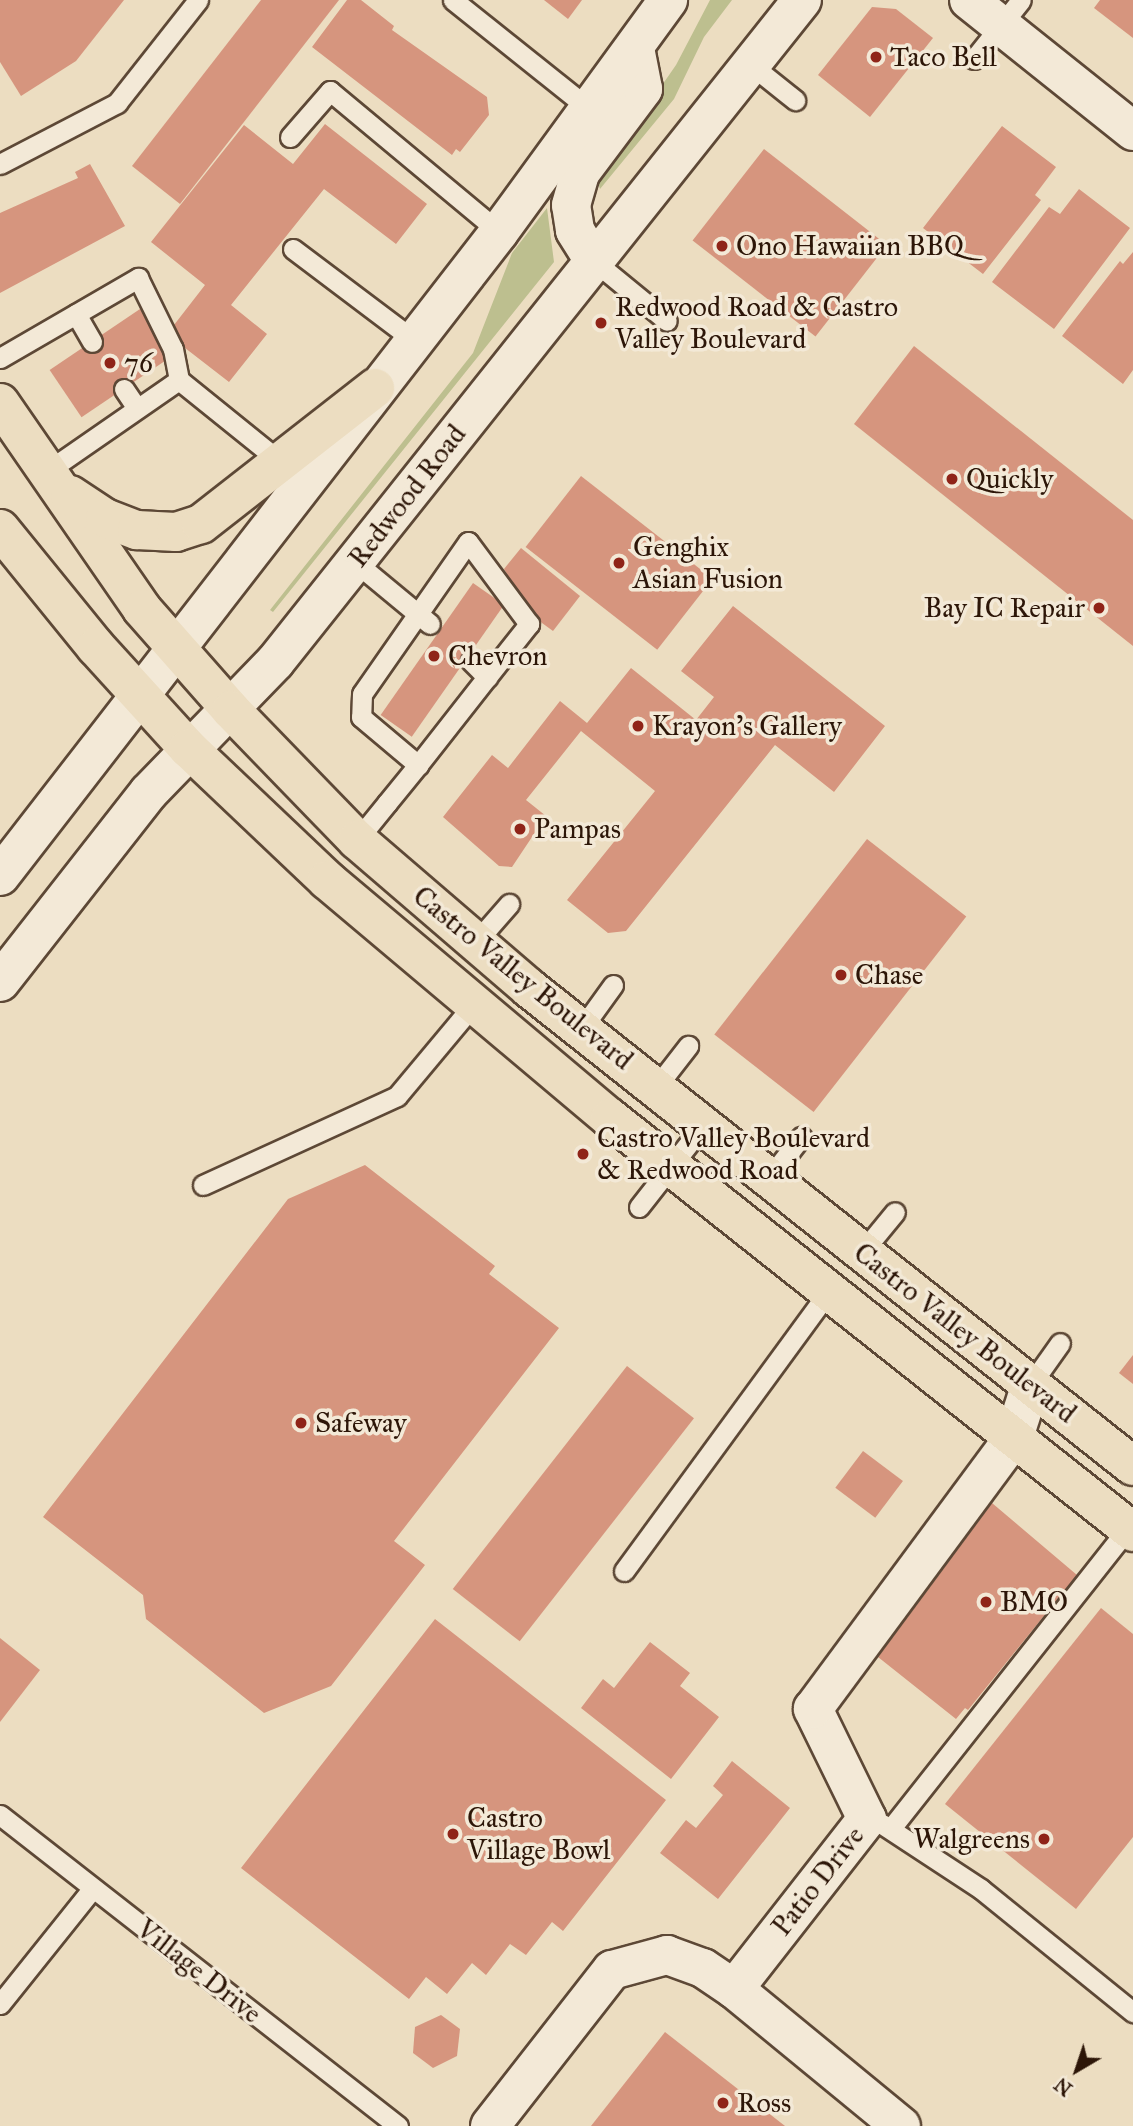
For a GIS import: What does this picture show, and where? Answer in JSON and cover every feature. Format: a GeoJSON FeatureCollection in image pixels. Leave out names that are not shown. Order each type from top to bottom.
{"type":"FeatureCollection","features":[{"type":"Feature","properties":{"kind":"main road"},"geometry":{"type":"LineString","coordinates":[[7,854],[180,649],[375,388],[415,341],[591,110],[668,0]]}},
{"type":"Feature","properties":{"kind":"main road","name":"Redwood Road"},"geometry":{"type":"LineString","coordinates":[[0,982],[188,748],[231,710],[275,662],[802,0]]}},
{"type":"Feature","properties":{"kind":"main road"},"geometry":{"type":"LineString","coordinates":[[969,0],[1010,13],[1133,131]]}},
{"type":"Feature","properties":{"kind":"main road"},"geometry":{"type":"LineString","coordinates":[[594,261],[575,230],[571,205],[580,173],[643,89],[635,48]]}},
{"type":"Feature","properties":{"kind":"main road"},"geometry":{"type":"LineString","coordinates":[[46,472],[77,501],[105,518],[137,530],[176,532],[218,514],[375,388]]}},
{"type":"Feature","properties":{"kind":"main road","name":"Castro Valley Boulevard"},"geometry":{"type":"LineString","coordinates":[[0,403],[142,609],[231,710],[357,840],[475,943],[1133,1466]]}},
{"type":"Feature","properties":{"kind":"main road","name":"Castro Valley Boulevard"},"geometry":{"type":"LineString","coordinates":[[0,529],[38,579],[188,748],[327,880],[473,1005],[1131,1530]]}},
{"type":"Feature","properties":{"kind":"main road","name":"Patio Drive"},"geometry":{"type":"LineString","coordinates":[[734,1989],[879,1823],[813,1709],[1014,1437],[1031,1384]]}},
{"type":"Feature","properties":{"kind":"main road"},"geometry":{"type":"LineString","coordinates":[[489,2126],[612,1970],[667,1955],[703,1968],[734,1989],[901,2126]]}},
{"type":"Feature","properties":{"kind":"lane"},"geometry":{"type":"LineString","coordinates":[[0,164],[117,103],[198,0]]}},
{"type":"Feature","properties":{"kind":"lane"},"geometry":{"type":"LineString","coordinates":[[453,0],[591,110]]}},
{"type":"Feature","properties":{"kind":"lane"},"geometry":{"type":"LineString","coordinates":[[974,59],[1010,13]]}},
{"type":"Feature","properties":{"kind":"lane"},"geometry":{"type":"LineString","coordinates":[[750,64],[795,100]]}},
{"type":"Feature","properties":{"kind":"lane"},"geometry":{"type":"LineString","coordinates":[[290,138],[330,91],[499,232]]}},
{"type":"Feature","properties":{"kind":"lane"},"geometry":{"type":"LineString","coordinates":[[293,249],[415,341]]}},
{"type":"Feature","properties":{"kind":"lane"},"geometry":{"type":"LineString","coordinates":[[594,261],[667,321]]}},
{"type":"Feature","properties":{"kind":"lane"},"geometry":{"type":"LineString","coordinates":[[0,358],[138,278],[173,349],[179,380],[283,464]]}},
{"type":"Feature","properties":{"kind":"lane"},"geometry":{"type":"LineString","coordinates":[[76,314],[92,342]]}},
{"type":"Feature","properties":{"kind":"lane"},"geometry":{"type":"LineString","coordinates":[[46,472],[179,380]]}},
{"type":"Feature","properties":{"kind":"lane"},"geometry":{"type":"LineString","coordinates":[[124,389],[137,408]]}},
{"type":"Feature","properties":{"kind":"lane"},"geometry":{"type":"LineString","coordinates":[[357,840],[418,765],[529,624],[468,542],[424,620],[362,694],[361,717],[418,765]]}},
{"type":"Feature","properties":{"kind":"lane"},"geometry":{"type":"LineString","coordinates":[[355,562],[424,620]]}},
{"type":"Feature","properties":{"kind":"lane"},"geometry":{"type":"LineString","coordinates":[[471,661],[487,677]]}},
{"type":"Feature","properties":{"kind":"lane"},"geometry":{"type":"LineString","coordinates":[[475,943],[509,904]]}},
{"type":"Feature","properties":{"kind":"lane"},"geometry":{"type":"LineString","coordinates":[[582,1028],[613,985]]}},
{"type":"Feature","properties":{"kind":"lane"},"geometry":{"type":"LineString","coordinates":[[203,1185],[397,1096],[473,1005]]}},
{"type":"Feature","properties":{"kind":"lane"},"geometry":{"type":"LineString","coordinates":[[657,1086],[688,1046]]}},
{"type":"Feature","properties":{"kind":"lane"},"geometry":{"type":"LineString","coordinates":[[639,1207],[704,1124]]}},
{"type":"Feature","properties":{"kind":"lane"},"geometry":{"type":"LineString","coordinates":[[770,1177],[801,1137]]}},
{"type":"Feature","properties":{"kind":"lane"},"geometry":{"type":"LineString","coordinates":[[863,1251],[895,1212]]}},
{"type":"Feature","properties":{"kind":"lane"},"geometry":{"type":"LineString","coordinates":[[624,1571],[830,1290]]}},
{"type":"Feature","properties":{"kind":"lane"},"geometry":{"type":"LineString","coordinates":[[1031,1384],[1060,1343]]}},
{"type":"Feature","properties":{"kind":"lane"},"geometry":{"type":"LineString","coordinates":[[1131,1530],[879,1823],[981,1889],[1133,2012]]}},
{"type":"Feature","properties":{"kind":"lane","name":"Village Drive"},"geometry":{"type":"LineString","coordinates":[[0,1815],[398,2126]]}},
{"type":"Feature","properties":{"kind":"lane"},"geometry":{"type":"LineString","coordinates":[[0,2004],[92,1889]]}},
{"type":"Feature","properties":{"kind":"green space"},"geometry":{"type":"Polygon","coordinates":[[[710,0],[732,0],[704,37],[674,99],[600,189],[597,179],[676,65],[710,0]]]}},
{"type":"Feature","properties":{"kind":"green space"},"geometry":{"type":"Polygon","coordinates":[[[547,208],[554,262],[273,612],[270,610],[473,353],[512,253],[547,208]]]}},
{"type":"Feature","properties":{"kind":"building"},"geometry":{"type":"Polygon","coordinates":[[[0,0],[124,0],[76,61],[21,96],[0,62],[0,0]]]}},
{"type":"Feature","properties":{"kind":"building"},"geometry":{"type":"Polygon","coordinates":[[[261,0],[339,0],[180,204],[132,166],[261,0]]]}},
{"type":"Feature","properties":{"kind":"building"},"geometry":{"type":"Polygon","coordinates":[[[347,0],[361,0],[394,26],[392,30],[487,97],[489,115],[460,152],[456,149],[452,155],[312,47],[347,0]]]}},
{"type":"Feature","properties":{"kind":"building"},"geometry":{"type":"Polygon","coordinates":[[[544,0],[582,0],[568,19],[544,0]]]}},
{"type":"Feature","properties":{"kind":"building"},"geometry":{"type":"Polygon","coordinates":[[[1100,0],[1133,0],[1133,38],[1094,8],[1100,0]]]}},
{"type":"Feature","properties":{"kind":"building","name":"Taco Bell"},"geometry":{"type":"Polygon","coordinates":[[[872,7],[896,9],[933,38],[870,117],[818,75],[872,7]]]}},
{"type":"Feature","properties":{"kind":"building"},"geometry":{"type":"Polygon","coordinates":[[[325,124],[427,204],[396,244],[324,189],[231,305],[267,334],[229,382],[167,334],[205,285],[151,242],[244,125],[293,164],[325,124]]]}},
{"type":"Feature","properties":{"kind":"building"},"geometry":{"type":"Polygon","coordinates":[[[1002,126],[1056,167],[1035,195],[1041,200],[983,274],[923,228],[1002,126]]]}},
{"type":"Feature","properties":{"kind":"building"},"geometry":{"type":"Polygon","coordinates":[[[764,149],[887,245],[816,336],[693,240],[764,149]]]}},
{"type":"Feature","properties":{"kind":"building"},"geometry":{"type":"Polygon","coordinates":[[[90,164],[125,226],[0,293],[0,213],[78,178],[75,172],[90,164]]]}},
{"type":"Feature","properties":{"kind":"building"},"geometry":{"type":"Polygon","coordinates":[[[1079,189],[1130,228],[1054,329],[992,282],[1049,207],[1060,214],[1079,189]]]}},
{"type":"Feature","properties":{"kind":"building"},"geometry":{"type":"Polygon","coordinates":[[[1133,252],[1133,370],[1123,384],[1062,336],[1120,261],[1123,264],[1133,252]]]}},
{"type":"Feature","properties":{"kind":"building"},"geometry":{"type":"Polygon","coordinates":[[[140,309],[172,356],[82,417],[50,370],[140,309]]]}},
{"type":"Feature","properties":{"kind":"building"},"geometry":{"type":"Polygon","coordinates":[[[914,346],[1133,520],[1133,646],[854,424],[914,346]]]}},
{"type":"Feature","properties":{"kind":"building","name":"Genghix Asian Fusion"},"geometry":{"type":"Polygon","coordinates":[[[581,476],[713,579],[657,650],[526,547],[581,476]]]}},
{"type":"Feature","properties":{"kind":"building"},"geometry":{"type":"Polygon","coordinates":[[[521,548],[580,596],[553,631],[531,615],[504,569],[521,548]]]}},
{"type":"Feature","properties":{"kind":"building"},"geometry":{"type":"Polygon","coordinates":[[[473,583],[504,605],[412,737],[381,715],[473,583]]]}},
{"type":"Feature","properties":{"kind":"building"},"geometry":{"type":"Polygon","coordinates":[[[733,606],[885,726],[834,792],[775,745],[626,931],[608,933],[567,900],[655,791],[581,731],[526,800],[546,816],[512,867],[499,866],[443,817],[492,755],[508,768],[560,701],[587,723],[631,668],[696,720],[714,697],[681,671],[733,606]]]}},
{"type":"Feature","properties":{"kind":"building","name":"Chase"},"geometry":{"type":"Polygon","coordinates":[[[867,839],[966,917],[814,1112],[714,1034],[867,839]]]}},
{"type":"Feature","properties":{"kind":"building","name":"Safeway"},"geometry":{"type":"Polygon","coordinates":[[[365,1165],[495,1266],[489,1274],[559,1328],[394,1541],[425,1565],[331,1686],[264,1713],[146,1619],[143,1595],[43,1517],[288,1199],[365,1165]]]}},
{"type":"Feature","properties":{"kind":"building"},"geometry":{"type":"Polygon","coordinates":[[[1133,1355],[1133,1384],[1119,1373],[1133,1355]]]}},
{"type":"Feature","properties":{"kind":"building"},"geometry":{"type":"Polygon","coordinates":[[[627,1366],[694,1418],[520,1641],[453,1589],[627,1366]]]}},
{"type":"Feature","properties":{"kind":"building"},"geometry":{"type":"Polygon","coordinates":[[[863,1451],[903,1481],[875,1518],[835,1488],[863,1451]]]}},
{"type":"Feature","properties":{"kind":"building","name":"BMO"},"geometry":{"type":"Polygon","coordinates":[[[992,1503],[1077,1575],[968,1710],[965,1708],[956,1719],[878,1657],[992,1503]]]}},
{"type":"Feature","properties":{"kind":"building","name":"Walgreens"},"geometry":{"type":"Polygon","coordinates":[[[1101,1608],[1133,1634],[1133,1837],[1076,1909],[945,1804],[1101,1608]]]}},
{"type":"Feature","properties":{"kind":"building","name":"Castro Village Bowl"},"geometry":{"type":"Polygon","coordinates":[[[435,1619],[666,1800],[563,1931],[552,1922],[526,1955],[510,1944],[486,1975],[472,1963],[447,1994],[426,1977],[409,1999],[241,1868],[435,1619]]]}},
{"type":"Feature","properties":{"kind":"building"},"geometry":{"type":"Polygon","coordinates":[[[0,1638],[40,1670],[0,1722],[0,1638]]]}},
{"type":"Feature","properties":{"kind":"building"},"geometry":{"type":"Polygon","coordinates":[[[650,1642],[690,1673],[680,1686],[719,1717],[671,1779],[581,1708],[603,1679],[614,1688],[650,1642]]]}},
{"type":"Feature","properties":{"kind":"building"},"geometry":{"type":"Polygon","coordinates":[[[732,1761],[790,1808],[718,1899],[660,1853],[686,1820],[696,1828],[723,1795],[713,1786],[732,1761]]]}},
{"type":"Feature","properties":{"kind":"building"},"geometry":{"type":"Polygon","coordinates":[[[441,2015],[460,2029],[457,2056],[433,2068],[413,2053],[415,2027],[441,2015]]]}},
{"type":"Feature","properties":{"kind":"building"},"geometry":{"type":"Polygon","coordinates":[[[665,2032],[785,2126],[591,2126],[665,2032]]]}},
{"type":"Feature","properties":{"kind":"place","name":"Taco Bell"},"geometry":{"type":"Point","coordinates":[876,57]}},
{"type":"Feature","properties":{"kind":"place","name":"Ono Hawaiian BBQ"},"geometry":{"type":"Point","coordinates":[722,246]}},
{"type":"Feature","properties":{"kind":"place","name":"Redwood Road & Castro Valley Boulevard"},"geometry":{"type":"Point","coordinates":[601,323]}},
{"type":"Feature","properties":{"kind":"place","name":"76"},"geometry":{"type":"Point","coordinates":[110,363]}},
{"type":"Feature","properties":{"kind":"place","name":"Quickly"},"geometry":{"type":"Point","coordinates":[952,479]}},
{"type":"Feature","properties":{"kind":"place","name":"Genghix Asian Fusion"},"geometry":{"type":"Point","coordinates":[619,563]}},
{"type":"Feature","properties":{"kind":"place","name":"Bay IC Repair"},"geometry":{"type":"Point","coordinates":[1099,608]}},
{"type":"Feature","properties":{"kind":"place","name":"Chevron"},"geometry":{"type":"Point","coordinates":[434,656]}},
{"type":"Feature","properties":{"kind":"place","name":"Krayon's Gallery"},"geometry":{"type":"Point","coordinates":[638,726]}},
{"type":"Feature","properties":{"kind":"place","name":"Pampas"},"geometry":{"type":"Point","coordinates":[520,829]}},
{"type":"Feature","properties":{"kind":"place","name":"Chase"},"geometry":{"type":"Point","coordinates":[841,975]}},
{"type":"Feature","properties":{"kind":"place","name":"Castro Valley Boulevard & Redwood Road"},"geometry":{"type":"Point","coordinates":[583,1154]}},
{"type":"Feature","properties":{"kind":"place","name":"Safeway"},"geometry":{"type":"Point","coordinates":[301,1423]}},
{"type":"Feature","properties":{"kind":"place","name":"BMO"},"geometry":{"type":"Point","coordinates":[986,1602]}},
{"type":"Feature","properties":{"kind":"place","name":"Castro Village Bowl"},"geometry":{"type":"Point","coordinates":[453,1834]}},
{"type":"Feature","properties":{"kind":"place","name":"Walgreens"},"geometry":{"type":"Point","coordinates":[1044,1839]}},
{"type":"Feature","properties":{"kind":"place","name":"Ross"},"geometry":{"type":"Point","coordinates":[723,2103]}}]}
